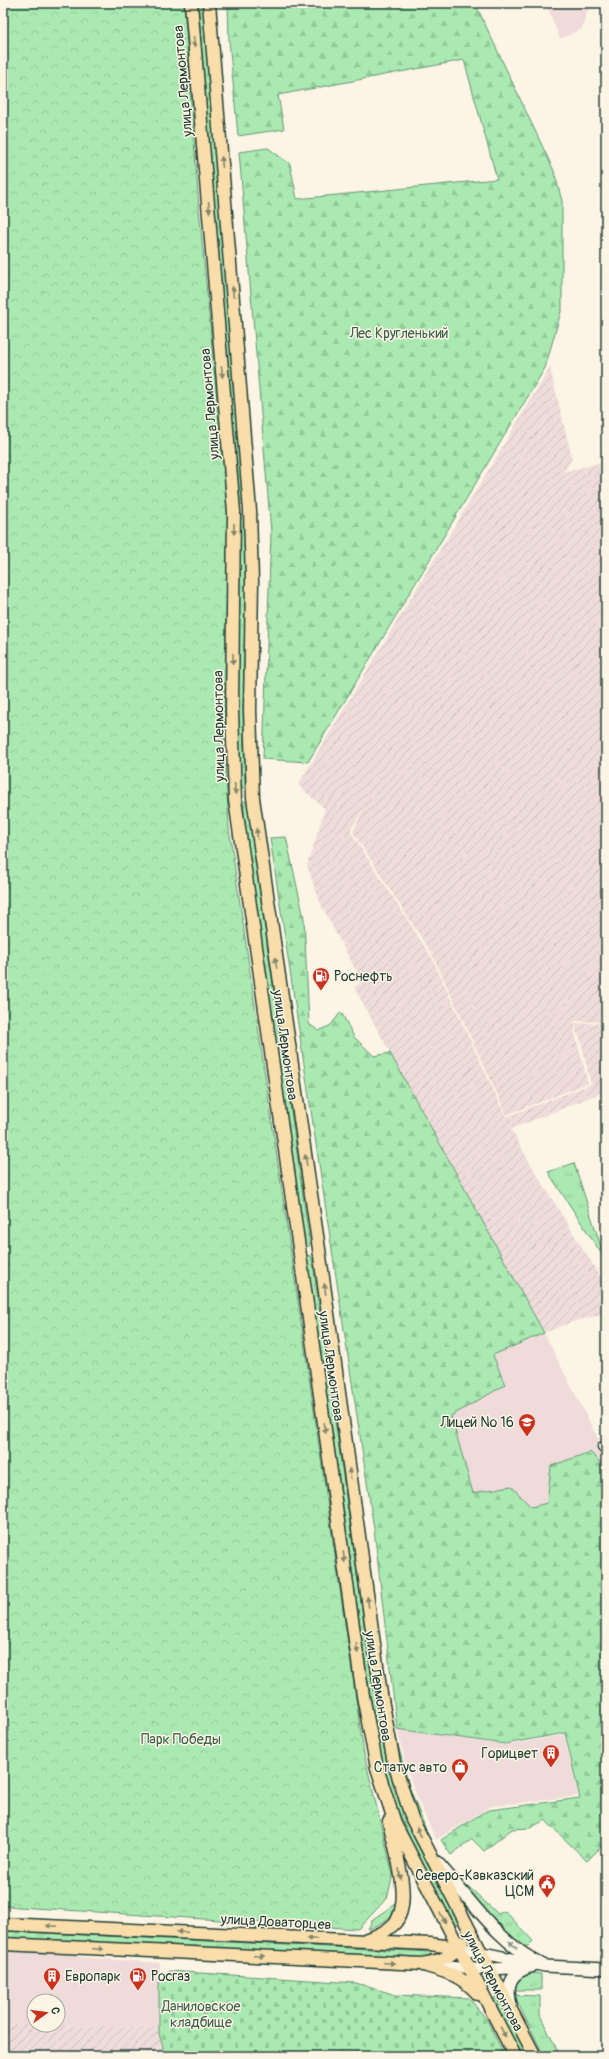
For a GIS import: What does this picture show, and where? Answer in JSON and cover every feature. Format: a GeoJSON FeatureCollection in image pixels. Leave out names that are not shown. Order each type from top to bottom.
{"type":"FeatureCollection","features":[{"type":"Feature","properties":{"kind":"main road","name":"улица Лермонтова"},"geometry":{"type":"LineString","coordinates":[[191,3],[234,512],[232,710],[235,800],[363,1696],[377,1768],[396,1826],[515,2056]]}},
{"type":"Feature","properties":{"kind":"main road","name":"улица Лермонтова"},"geometry":{"type":"LineString","coordinates":[[209,3],[250,511],[252,581],[250,710],[253,798],[387,1730],[402,1790],[412,1819],[535,2056]]}},
{"type":"Feature","properties":{"kind":"main road"},"geometry":{"type":"LineString","coordinates":[[234,512],[250,511]]}},
{"type":"Feature","properties":{"kind":"main road"},"geometry":{"type":"LineString","coordinates":[[300,1254],[319,1249]]}},
{"type":"Feature","properties":{"kind":"main road"},"geometry":{"type":"LineString","coordinates":[[351,1941],[366,1939],[388,1930],[395,1923],[400,1914],[403,1898],[400,1873],[377,1768]]}},
{"type":"Feature","properties":{"kind":"main road","name":"улица Лермонтова"},"geometry":{"type":"LineString","coordinates":[[428,1852],[475,1907],[516,1949],[545,1966]]}},
{"type":"Feature","properties":{"kind":"main road"},"geometry":{"type":"LineString","coordinates":[[422,1964],[443,1959],[452,1955],[459,1948],[464,1938],[465,1928],[462,1916]]}},
{"type":"Feature","properties":{"kind":"main road","name":"улица Доваторцев"},"geometry":{"type":"LineString","coordinates":[[3,1924],[430,1944],[481,1952],[545,1966],[606,1969]]}},
{"type":"Feature","properties":{"kind":"main road","name":"улица Доваторцев"},"geometry":{"type":"LineString","coordinates":[[3,1944],[422,1964],[490,1969],[545,1966]]}},
{"type":"Feature","properties":{"kind":"main road"},"geometry":{"type":"LineString","coordinates":[[422,1964],[455,1974],[466,1982],[494,2016]]}},
{"type":"Feature","properties":{"kind":"main road"},"geometry":{"type":"LineString","coordinates":[[512,2012],[508,1992],[509,1985],[512,1977],[528,1968]]}},
{"type":"Feature","properties":{"kind":"shaded area"},"geometry":{"type":"Polygon","coordinates":[[[546,3],[590,3],[582,29],[560,39],[546,3]]]}},
{"type":"Feature","properties":{"kind":"shaded area"},"geometry":{"type":"Polygon","coordinates":[[[550,368],[572,458],[564,472],[604,462],[603,458],[606,458],[606,1022],[575,1021],[575,1033],[588,1083],[507,1115],[433,956],[353,832],[365,806],[350,831],[432,958],[506,1117],[591,1084],[580,1038],[576,1032],[576,1023],[606,1023],[606,1091],[511,1129],[530,1163],[606,1286],[606,1313],[572,1322],[544,1333],[354,987],[362,982],[321,905],[307,866],[325,809],[298,785],[550,368]]]}},
{"type":"Feature","properties":{"kind":"shaded area","name":"Лицей № 16"},"geometry":{"type":"Polygon","coordinates":[[[544,1333],[606,1454],[606,1492],[477,1538],[451,1416],[505,1385],[493,1355],[544,1333]]]}},
{"type":"Feature","properties":{"kind":"shaded area"},"geometry":{"type":"Polygon","coordinates":[[[397,1729],[506,1745],[564,1735],[579,1796],[493,1806],[436,1840],[420,1805],[407,1770],[397,1729]]]}},
{"type":"Feature","properties":{"kind":"shaded area"},"geometry":{"type":"Polygon","coordinates":[[[3,1948],[67,1949],[79,1957],[160,1963],[159,2027],[66,2025],[66,1993],[26,1993],[26,2025],[3,2024],[3,1948]]]}},
{"type":"Feature","properties":{"kind":"shaded area"},"geometry":{"type":"Polygon","coordinates":[[[3,2024],[26,2024],[26,2033],[66,2033],[66,2025],[159,2027],[159,2034],[166,2056],[3,2056],[3,2024]]]}},
{"type":"Feature","properties":{"kind":"green space","name":"Парк Победы"},"geometry":{"type":"Polygon","coordinates":[[[3,3],[184,3],[199,209],[228,515],[224,744],[229,828],[364,1754],[393,1875],[387,1898],[358,1929],[3,1906],[3,3]]]}},
{"type":"Feature","properties":{"kind":"green space"},"geometry":{"type":"Polygon","coordinates":[[[198,3],[203,3],[244,503],[241,505],[238,503],[198,3]]]}},
{"type":"Feature","properties":{"kind":"green space","name":"Лес Кругленький"},"geometry":{"type":"Polygon","coordinates":[[[228,3],[475,3],[554,171],[562,201],[562,308],[545,368],[308,762],[263,759],[271,532],[239,152],[268,148],[290,164],[297,199],[497,179],[464,60],[278,95],[284,129],[238,136],[229,40],[228,3]]]}},
{"type":"Feature","properties":{"kind":"green space"},"geometry":{"type":"Polygon","coordinates":[[[242,515],[244,517],[246,580],[243,710],[245,789],[241,787],[238,720],[240,584],[239,517],[242,515]]]}},
{"type":"Feature","properties":{"kind":"green space"},"geometry":{"type":"Polygon","coordinates":[[[243,801],[247,802],[310,1245],[308,1247],[305,1245],[247,840],[243,801]]]}},
{"type":"Feature","properties":{"kind":"green space"},"geometry":{"type":"Polygon","coordinates":[[[286,837],[304,918],[309,1024],[319,1031],[331,1025],[341,1012],[354,1037],[374,1056],[390,1053],[544,1333],[493,1355],[505,1385],[451,1416],[473,1493],[511,1486],[531,1507],[547,1503],[551,1466],[590,1452],[606,1468],[606,1842],[587,1861],[545,1820],[530,1828],[512,1829],[484,1851],[472,1839],[451,1855],[441,1840],[482,1813],[490,1810],[580,1798],[565,1733],[505,1744],[397,1729],[374,1529],[270,838],[286,837]]]}},
{"type":"Feature","properties":{"kind":"green space"},"geometry":{"type":"Polygon","coordinates":[[[574,1163],[605,1259],[548,1172],[574,1163]]]}},
{"type":"Feature","properties":{"kind":"green space"},"geometry":{"type":"Polygon","coordinates":[[[309,1255],[312,1258],[374,1694],[386,1756],[392,1780],[409,1826],[459,1923],[456,1926],[418,1857],[391,1794],[383,1766],[370,1695],[307,1258],[309,1255]]]}},
{"type":"Feature","properties":{"kind":"green space"},"geometry":{"type":"Polygon","coordinates":[[[397,1741],[409,1786],[426,1830],[424,1830],[420,1822],[406,1786],[398,1759],[397,1741]]]}},
{"type":"Feature","properties":{"kind":"green space"},"geometry":{"type":"Polygon","coordinates":[[[468,1886],[498,1914],[505,1911],[533,1941],[528,1946],[522,1947],[466,1890],[468,1886]]]}},
{"type":"Feature","properties":{"kind":"green space"},"geometry":{"type":"Polygon","coordinates":[[[395,1904],[393,1913],[386,1920],[377,1926],[368,1929],[373,1919],[395,1904]]]}},
{"type":"Feature","properties":{"kind":"green space"},"geometry":{"type":"Polygon","coordinates":[[[3,1931],[430,1952],[431,1956],[429,1958],[3,1938],[3,1931]]]}},
{"type":"Feature","properties":{"kind":"green space","name":"Даниловское кладбище"},"geometry":{"type":"Polygon","coordinates":[[[169,1971],[356,1983],[396,1995],[469,1998],[487,2020],[505,2056],[166,2056],[159,2034],[159,1983],[169,1971]]]}},
{"type":"Feature","properties":{"kind":"green space"},"geometry":{"type":"Polygon","coordinates":[[[527,1972],[541,1974],[541,1990],[513,1990],[515,1980],[527,1972]]]}},
{"type":"Feature","properties":{"kind":"green space"},"geometry":{"type":"Polygon","coordinates":[[[514,1995],[540,1996],[540,2015],[560,2056],[544,2056],[514,1995]]]}},
{"type":"Feature","properties":{"kind":"green space"},"geometry":{"type":"Polygon","coordinates":[[[497,1997],[528,2056],[522,2056],[492,2000],[497,1997]]]}},
{"type":"Feature","properties":{"kind":"place","name":"Роснефть"},"geometry":{"type":"Point","coordinates":[321,991]}},
{"type":"Feature","properties":{"kind":"place","name":"Лицей № 16"},"geometry":{"type":"Point","coordinates":[527,1437]}},
{"type":"Feature","properties":{"kind":"place","name":"Горицвет"},"geometry":{"type":"Point","coordinates":[551,1768]}},
{"type":"Feature","properties":{"kind":"place","name":"Статус авто"},"geometry":{"type":"Point","coordinates":[460,1782]}},
{"type":"Feature","properties":{"kind":"place","name":"Северо-Кавказский ЦСМ"},"geometry":{"type":"Point","coordinates":[547,1898]}},
{"type":"Feature","properties":{"kind":"place","name":"Европарк"},"geometry":{"type":"Point","coordinates":[52,1991]}},
{"type":"Feature","properties":{"kind":"place","name":"Росгаз"},"geometry":{"type":"Point","coordinates":[138,1991]}}]}
